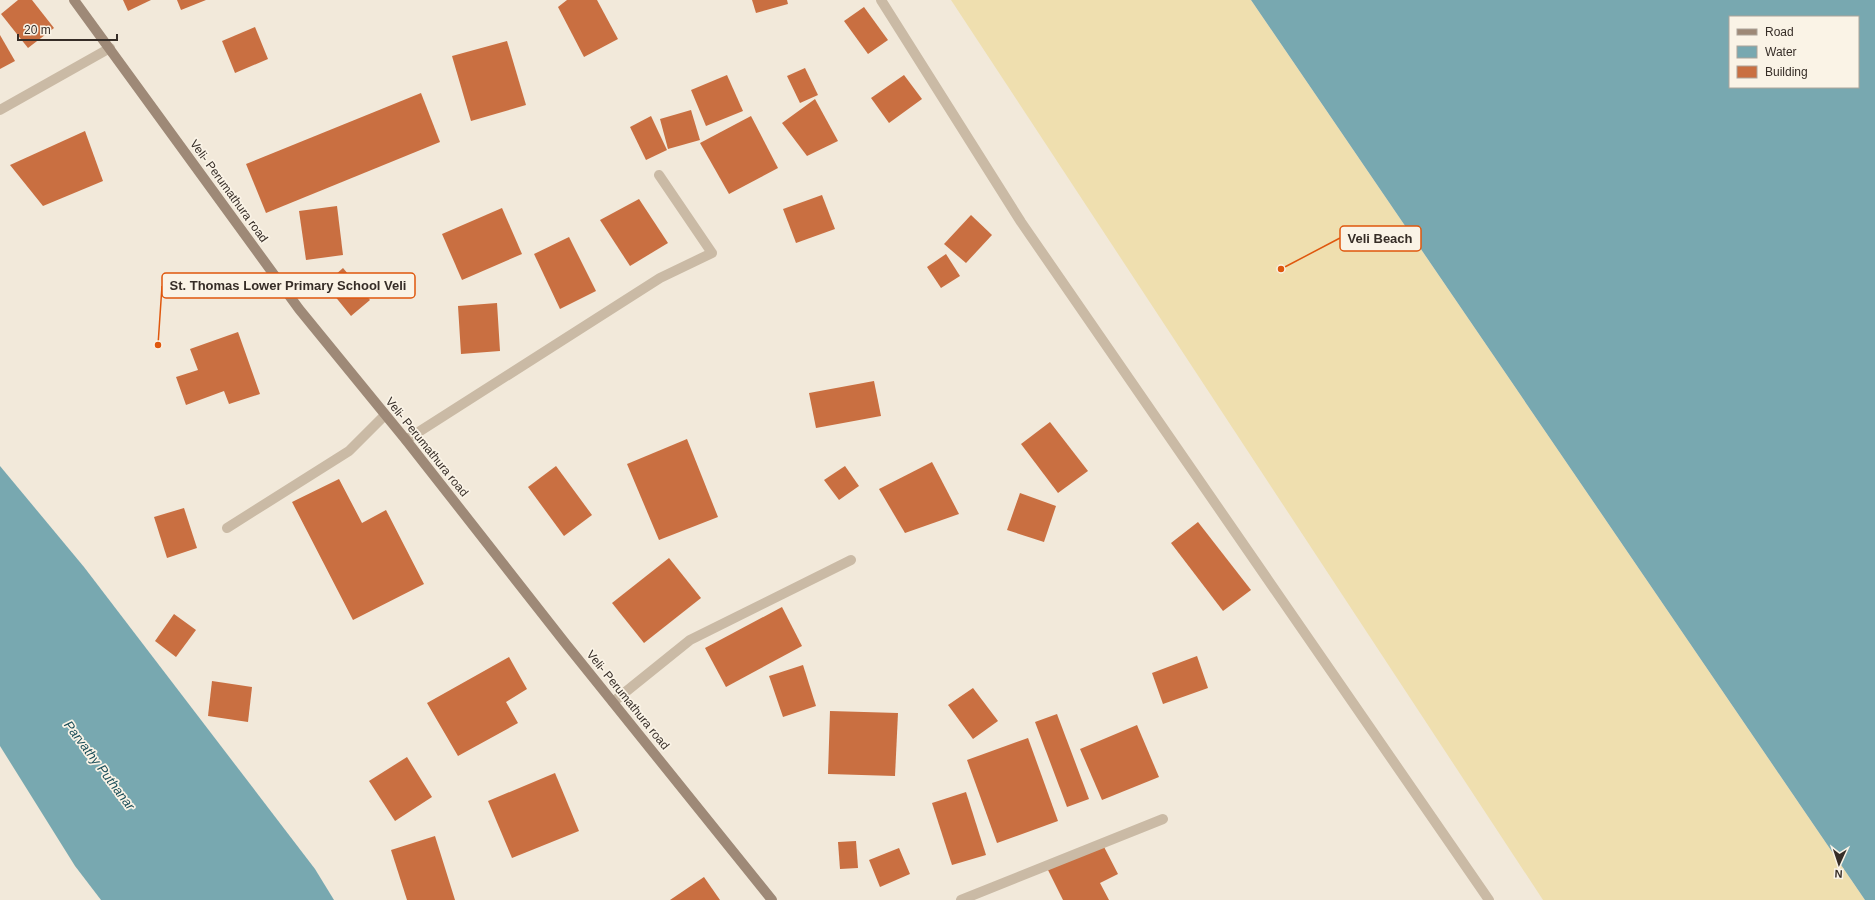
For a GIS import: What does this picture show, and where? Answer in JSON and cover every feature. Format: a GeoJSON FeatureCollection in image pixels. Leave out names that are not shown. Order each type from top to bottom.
{"type":"FeatureCollection","features":[{"type":"Feature","properties":{"kind":"main road","name":"Veli- Perumathura road"},"geometry":{"type":"LineString","coordinates":[[74,0],[299,309],[406,440],[772,900]]}},
{"type":"Feature","properties":{"kind":"street"},"geometry":{"type":"LineString","coordinates":[[881,0],[1021,222],[1489,900]]}},
{"type":"Feature","properties":{"kind":"street"},"geometry":{"type":"LineString","coordinates":[[0,110],[110,48]]}},
{"type":"Feature","properties":{"kind":"street"},"geometry":{"type":"LineString","coordinates":[[406,440],[660,278],[712,253],[659,175]]}},
{"type":"Feature","properties":{"kind":"street"},"geometry":{"type":"LineString","coordinates":[[227,528],[349,451],[385,415]]}},
{"type":"Feature","properties":{"kind":"street"},"geometry":{"type":"LineString","coordinates":[[613,702],[690,640],[851,560]]}},
{"type":"Feature","properties":{"kind":"street"},"geometry":{"type":"LineString","coordinates":[[961,900],[1163,818]]}},
{"type":"Feature","properties":{"kind":"sand"},"geometry":{"type":"Polygon","coordinates":[[[951,0],[1251,0],[1865,900],[1543,900],[951,0]]]}},
{"type":"Feature","properties":{"kind":"water"},"geometry":{"type":"Polygon","coordinates":[[[1251,0],[1875,0],[1875,900],[1865,900],[1251,0]]]}},
{"type":"Feature","properties":{"kind":"water","name":"Parvathy Puthanar"},"geometry":{"type":"Polygon","coordinates":[[[0,466],[84,567],[315,869],[334,900],[101,900],[75,866],[0,746],[0,466]]]}},
{"type":"Feature","properties":{"kind":"building"},"geometry":{"type":"Polygon","coordinates":[[[18,0],[32,0],[54,28],[28,48],[1,14],[18,0]]]}},
{"type":"Feature","properties":{"kind":"building"},"geometry":{"type":"Polygon","coordinates":[[[123,0],[151,0],[128,11],[123,0]]]}},
{"type":"Feature","properties":{"kind":"building"},"geometry":{"type":"Polygon","coordinates":[[[177,0],[206,0],[181,10],[177,0]]]}},
{"type":"Feature","properties":{"kind":"building"},"geometry":{"type":"Polygon","coordinates":[[[567,0],[597,0],[618,39],[584,57],[558,7],[567,0]]]}},
{"type":"Feature","properties":{"kind":"building"},"geometry":{"type":"Polygon","coordinates":[[[752,0],[787,0],[788,4],[756,13],[752,0]]]}},
{"type":"Feature","properties":{"kind":"building"},"geometry":{"type":"Polygon","coordinates":[[[864,7],[888,40],[868,54],[844,21],[864,7]]]}},
{"type":"Feature","properties":{"kind":"building"},"geometry":{"type":"Polygon","coordinates":[[[255,27],[268,59],[235,73],[222,41],[255,27]]]}},
{"type":"Feature","properties":{"kind":"building"},"geometry":{"type":"Polygon","coordinates":[[[0,35],[15,61],[0,69],[0,35]]]}},
{"type":"Feature","properties":{"kind":"building"},"geometry":{"type":"Polygon","coordinates":[[[507,41],[526,105],[471,121],[452,56],[507,41]]]}},
{"type":"Feature","properties":{"kind":"building"},"geometry":{"type":"Polygon","coordinates":[[[805,68],[818,95],[800,103],[787,76],[805,68]]]}},
{"type":"Feature","properties":{"kind":"building"},"geometry":{"type":"Polygon","coordinates":[[[727,75],[743,111],[706,126],[691,90],[727,75]]]}},
{"type":"Feature","properties":{"kind":"building"},"geometry":{"type":"Polygon","coordinates":[[[904,75],[922,99],[889,123],[871,98],[904,75]]]}},
{"type":"Feature","properties":{"kind":"building"},"geometry":{"type":"Polygon","coordinates":[[[421,93],[440,142],[266,213],[246,164],[421,93]]]}},
{"type":"Feature","properties":{"kind":"building"},"geometry":{"type":"Polygon","coordinates":[[[815,99],[838,141],[807,156],[782,123],[815,99]]]}},
{"type":"Feature","properties":{"kind":"building"},"geometry":{"type":"Polygon","coordinates":[[[691,110],[700,140],[668,149],[660,119],[691,110]]]}},
{"type":"Feature","properties":{"kind":"building"},"geometry":{"type":"Polygon","coordinates":[[[651,116],[667,150],[646,160],[630,127],[651,116]]]}},
{"type":"Feature","properties":{"kind":"building"},"geometry":{"type":"Polygon","coordinates":[[[751,116],[778,168],[729,194],[700,143],[751,116]]]}},
{"type":"Feature","properties":{"kind":"building"},"geometry":{"type":"Polygon","coordinates":[[[85,131],[103,181],[43,206],[10,165],[85,131]]]}},
{"type":"Feature","properties":{"kind":"building"},"geometry":{"type":"Polygon","coordinates":[[[822,195],[835,229],[796,243],[783,209],[822,195]]]}},
{"type":"Feature","properties":{"kind":"building"},"geometry":{"type":"Polygon","coordinates":[[[639,199],[668,243],[630,266],[600,220],[639,199]]]}},
{"type":"Feature","properties":{"kind":"building"},"geometry":{"type":"Polygon","coordinates":[[[337,206],[343,255],[306,260],[299,211],[337,206]]]}},
{"type":"Feature","properties":{"kind":"building"},"geometry":{"type":"Polygon","coordinates":[[[502,208],[522,254],[462,280],[442,234],[502,208]]]}},
{"type":"Feature","properties":{"kind":"building"},"geometry":{"type":"Polygon","coordinates":[[[971,215],[992,235],[966,263],[944,244],[971,215]]]}},
{"type":"Feature","properties":{"kind":"building"},"geometry":{"type":"Polygon","coordinates":[[[569,237],[596,291],[560,309],[534,254],[569,237]]]}},
{"type":"Feature","properties":{"kind":"building"},"geometry":{"type":"Polygon","coordinates":[[[946,254],[960,276],[941,288],[927,267],[946,254]]]}},
{"type":"Feature","properties":{"kind":"building"},"geometry":{"type":"Polygon","coordinates":[[[343,268],[370,300],[351,316],[325,284],[343,268]]]}},
{"type":"Feature","properties":{"kind":"building"},"geometry":{"type":"Polygon","coordinates":[[[497,303],[500,351],[461,354],[458,306],[497,303]]]}},
{"type":"Feature","properties":{"kind":"building"},"geometry":{"type":"Polygon","coordinates":[[[238,332],[260,394],[229,404],[224,391],[186,405],[176,377],[198,370],[190,349],[238,332]]]}},
{"type":"Feature","properties":{"kind":"building"},"geometry":{"type":"Polygon","coordinates":[[[874,381],[881,416],[816,428],[809,393],[874,381]]]}},
{"type":"Feature","properties":{"kind":"building"},"geometry":{"type":"Polygon","coordinates":[[[1050,422],[1088,471],[1058,493],[1021,444],[1050,422]]]}},
{"type":"Feature","properties":{"kind":"building"},"geometry":{"type":"Polygon","coordinates":[[[687,439],[718,517],[659,540],[627,464],[687,439]]]}},
{"type":"Feature","properties":{"kind":"building"},"geometry":{"type":"Polygon","coordinates":[[[932,462],[959,514],[905,533],[879,489],[932,462]]]}},
{"type":"Feature","properties":{"kind":"building"},"geometry":{"type":"Polygon","coordinates":[[[556,466],[592,515],[564,536],[528,487],[556,466]]]}},
{"type":"Feature","properties":{"kind":"building"},"geometry":{"type":"Polygon","coordinates":[[[845,466],[859,486],[839,500],[824,480],[845,466]]]}},
{"type":"Feature","properties":{"kind":"building"},"geometry":{"type":"Polygon","coordinates":[[[339,479],[362,523],[386,510],[424,584],[353,620],[292,502],[339,479]]]}},
{"type":"Feature","properties":{"kind":"building"},"geometry":{"type":"Polygon","coordinates":[[[1020,493],[1056,506],[1044,542],[1007,530],[1020,493]]]}},
{"type":"Feature","properties":{"kind":"building"},"geometry":{"type":"Polygon","coordinates":[[[184,508],[197,548],[167,558],[154,517],[184,508]]]}},
{"type":"Feature","properties":{"kind":"building"},"geometry":{"type":"Polygon","coordinates":[[[1198,522],[1251,590],[1223,611],[1171,543],[1198,522]]]}},
{"type":"Feature","properties":{"kind":"building"},"geometry":{"type":"Polygon","coordinates":[[[669,558],[701,598],[644,643],[612,603],[669,558]]]}},
{"type":"Feature","properties":{"kind":"building"},"geometry":{"type":"Polygon","coordinates":[[[782,607],[802,646],[726,687],[705,648],[782,607]]]}},
{"type":"Feature","properties":{"kind":"building"},"geometry":{"type":"Polygon","coordinates":[[[174,614],[196,630],[176,657],[155,641],[174,614]]]}},
{"type":"Feature","properties":{"kind":"building"},"geometry":{"type":"Polygon","coordinates":[[[1197,656],[1208,688],[1163,704],[1152,673],[1197,656]]]}},
{"type":"Feature","properties":{"kind":"building"},"geometry":{"type":"Polygon","coordinates":[[[509,657],[527,689],[506,702],[518,723],[458,756],[427,703],[509,657]]]}},
{"type":"Feature","properties":{"kind":"building"},"geometry":{"type":"Polygon","coordinates":[[[803,665],[816,706],[783,717],[769,676],[803,665]]]}},
{"type":"Feature","properties":{"kind":"building"},"geometry":{"type":"Polygon","coordinates":[[[212,681],[252,687],[248,722],[208,716],[212,681]]]}},
{"type":"Feature","properties":{"kind":"building"},"geometry":{"type":"Polygon","coordinates":[[[973,688],[998,721],[973,739],[948,705],[973,688]]]}},
{"type":"Feature","properties":{"kind":"building"},"geometry":{"type":"Polygon","coordinates":[[[830,711],[898,713],[895,776],[828,774],[830,711]]]}},
{"type":"Feature","properties":{"kind":"building"},"geometry":{"type":"Polygon","coordinates":[[[1057,714],[1089,799],[1067,807],[1035,722],[1057,714]]]}},
{"type":"Feature","properties":{"kind":"building"},"geometry":{"type":"Polygon","coordinates":[[[1137,725],[1159,777],[1102,800],[1080,749],[1137,725]]]}},
{"type":"Feature","properties":{"kind":"building"},"geometry":{"type":"Polygon","coordinates":[[[1028,738],[1058,821],[997,843],[967,760],[1028,738]]]}},
{"type":"Feature","properties":{"kind":"building"},"geometry":{"type":"Polygon","coordinates":[[[407,757],[432,797],[395,821],[369,781],[407,757]]]}},
{"type":"Feature","properties":{"kind":"building"},"geometry":{"type":"Polygon","coordinates":[[[555,773],[579,831],[512,858],[488,801],[555,773]]]}},
{"type":"Feature","properties":{"kind":"building"},"geometry":{"type":"Polygon","coordinates":[[[966,792],[986,855],[952,865],[932,803],[966,792]]]}},
{"type":"Feature","properties":{"kind":"building"},"geometry":{"type":"Polygon","coordinates":[[[435,836],[455,900],[407,900],[391,850],[435,836]]]}},
{"type":"Feature","properties":{"kind":"building"},"geometry":{"type":"Polygon","coordinates":[[[856,841],[858,868],[840,869],[838,842],[856,841]]]}},
{"type":"Feature","properties":{"kind":"building"},"geometry":{"type":"Polygon","coordinates":[[[1102,843],[1118,874],[1100,883],[1109,900],[1063,900],[1048,870],[1102,843]]]}},
{"type":"Feature","properties":{"kind":"building"},"geometry":{"type":"Polygon","coordinates":[[[899,848],[910,874],[880,887],[869,860],[899,848]]]}},
{"type":"Feature","properties":{"kind":"building"},"geometry":{"type":"Polygon","coordinates":[[[704,877],[720,900],[670,900],[704,877]]]}},
{"type":"Feature","properties":{"kind":"place","name":"Veli Beach"},"geometry":{"type":"Point","coordinates":[1281,269]}},
{"type":"Feature","properties":{"kind":"place","name":"St. Thomas Lower Primary School Veli"},"geometry":{"type":"Point","coordinates":[158,345]}}]}
